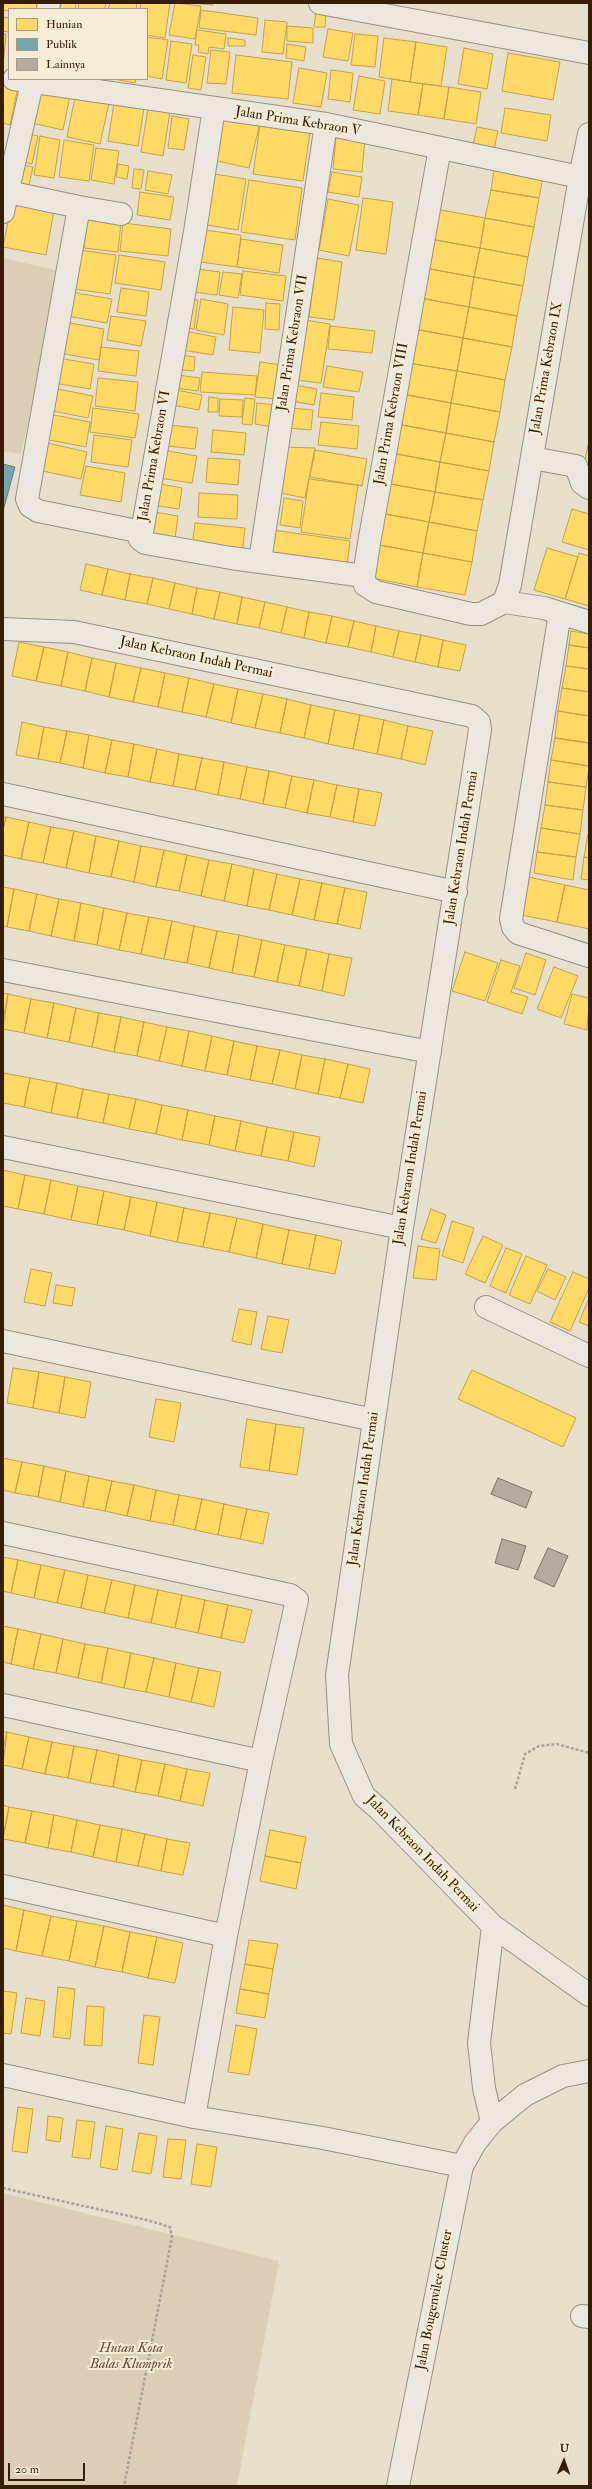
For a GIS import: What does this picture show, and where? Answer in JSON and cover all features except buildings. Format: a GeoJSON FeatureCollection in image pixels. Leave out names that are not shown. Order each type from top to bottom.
{"type":"FeatureCollection","features":[{"type":"Feature","properties":{"kind":"street"},"geometry":{"type":"LineString","coordinates":[[320,3],[587,52]]}},
{"type":"Feature","properties":{"kind":"street"},"geometry":{"type":"LineString","coordinates":[[26,80],[5,202],[78,207],[121,214]]}},
{"type":"Feature","properties":{"kind":"street","name":"Jalan Prima Kebraon V"},"geometry":{"type":"LineString","coordinates":[[26,80],[326,124],[580,177]]}},
{"type":"Feature","properties":{"kind":"street","name":"Jalan Prima Kebraon VI"},"geometry":{"type":"LineString","coordinates":[[78,207],[27,499],[30,506],[38,511],[142,532],[195,232],[214,108]]}},
{"type":"Feature","properties":{"kind":"street","name":"Jalan Prima Kebraon VII"},"geometry":{"type":"LineString","coordinates":[[260,561],[326,124]]}},
{"type":"Feature","properties":{"kind":"street","name":"Jalan Prima Kebraon IX"},"geometry":{"type":"LineString","coordinates":[[514,603],[510,585],[540,459],[580,177],[589,134]]}},
{"type":"Feature","properties":{"kind":"street","name":"Jalan Prima Kebraon VIII"},"geometry":{"type":"LineString","coordinates":[[364,576],[440,148]]}},
{"type":"Feature","properties":{"kind":"street"},"geometry":{"type":"LineString","coordinates":[[540,459],[578,467],[582,483],[589,488]]}},
{"type":"Feature","properties":{"kind":"street"},"geometry":{"type":"LineString","coordinates":[[142,532],[140,539],[145,543],[364,576],[365,585],[376,592],[471,614],[480,614],[514,603],[552,610],[589,622]]}},
{"type":"Feature","properties":{"kind":"street"},"geometry":{"type":"LineString","coordinates":[[552,610],[511,919],[513,927],[518,933],[589,956]]}},
{"type":"Feature","properties":{"kind":"street","name":"Jalan Kebraon Indah Permai"},"geometry":{"type":"LineString","coordinates":[[3,629],[74,632],[476,718],[480,730],[456,892],[402,1228],[337,1675],[341,1744],[364,1796],[380,1810],[493,1926],[589,1995]]}},
{"type":"Feature","properties":{"kind":"street"},"geometry":{"type":"LineString","coordinates":[[3,794],[456,892]]}},
{"type":"Feature","properties":{"kind":"street"},"geometry":{"type":"LineString","coordinates":[[3,970],[430,1052]]}},
{"type":"Feature","properties":{"kind":"street"},"geometry":{"type":"LineString","coordinates":[[3,1147],[402,1228]]}},
{"type":"Feature","properties":{"kind":"street"},"geometry":{"type":"LineString","coordinates":[[486,1307],[589,1356]]}},
{"type":"Feature","properties":{"kind":"street"},"geometry":{"type":"LineString","coordinates":[[3,1341],[374,1420]]}},
{"type":"Feature","properties":{"kind":"street"},"geometry":{"type":"LineString","coordinates":[[3,1533],[295,1597],[297,1605],[261,1761],[226,1936],[194,2117]]}},
{"type":"Feature","properties":{"kind":"street"},"geometry":{"type":"LineString","coordinates":[[3,1705],[261,1761]]}},
{"type":"Feature","properties":{"kind":"street"},"geometry":{"type":"LineString","coordinates":[[3,1886],[226,1936]]}},
{"type":"Feature","properties":{"kind":"street"},"geometry":{"type":"LineString","coordinates":[[492,2122],[484,2088],[479,2043],[493,1926]]}},
{"type":"Feature","properties":{"kind":"street","name":"Jalan Bougenvilee Cluster"},"geometry":{"type":"LineString","coordinates":[[398,2486],[462,2166],[475,2143],[492,2122],[525,2095],[563,2076],[589,2071]]}},
{"type":"Feature","properties":{"kind":"street"},"geometry":{"type":"LineString","coordinates":[[3,2075],[194,2117],[323,2138],[462,2166]]}},
{"type":"Feature","properties":{"kind":"path"},"geometry":{"type":"LineString","coordinates":[[515,1789],[525,1754],[539,1746],[556,1744],[589,1753]]}},
{"type":"Feature","properties":{"kind":"path"},"geometry":{"type":"LineString","coordinates":[[3,2188],[170,2227],[172,2237],[124,2486]]}},
{"type":"Feature","properties":{"kind":"green space"},"geometry":{"type":"Polygon","coordinates":[[[3,258],[63,272],[21,454],[3,451],[3,258]]]}},
{"type":"Feature","properties":{"kind":"green space","name":"Hutan Kota Balas Klumprik"},"geometry":{"type":"Polygon","coordinates":[[[3,2193],[279,2261],[237,2486],[3,2486],[3,2193]]]}}]}
